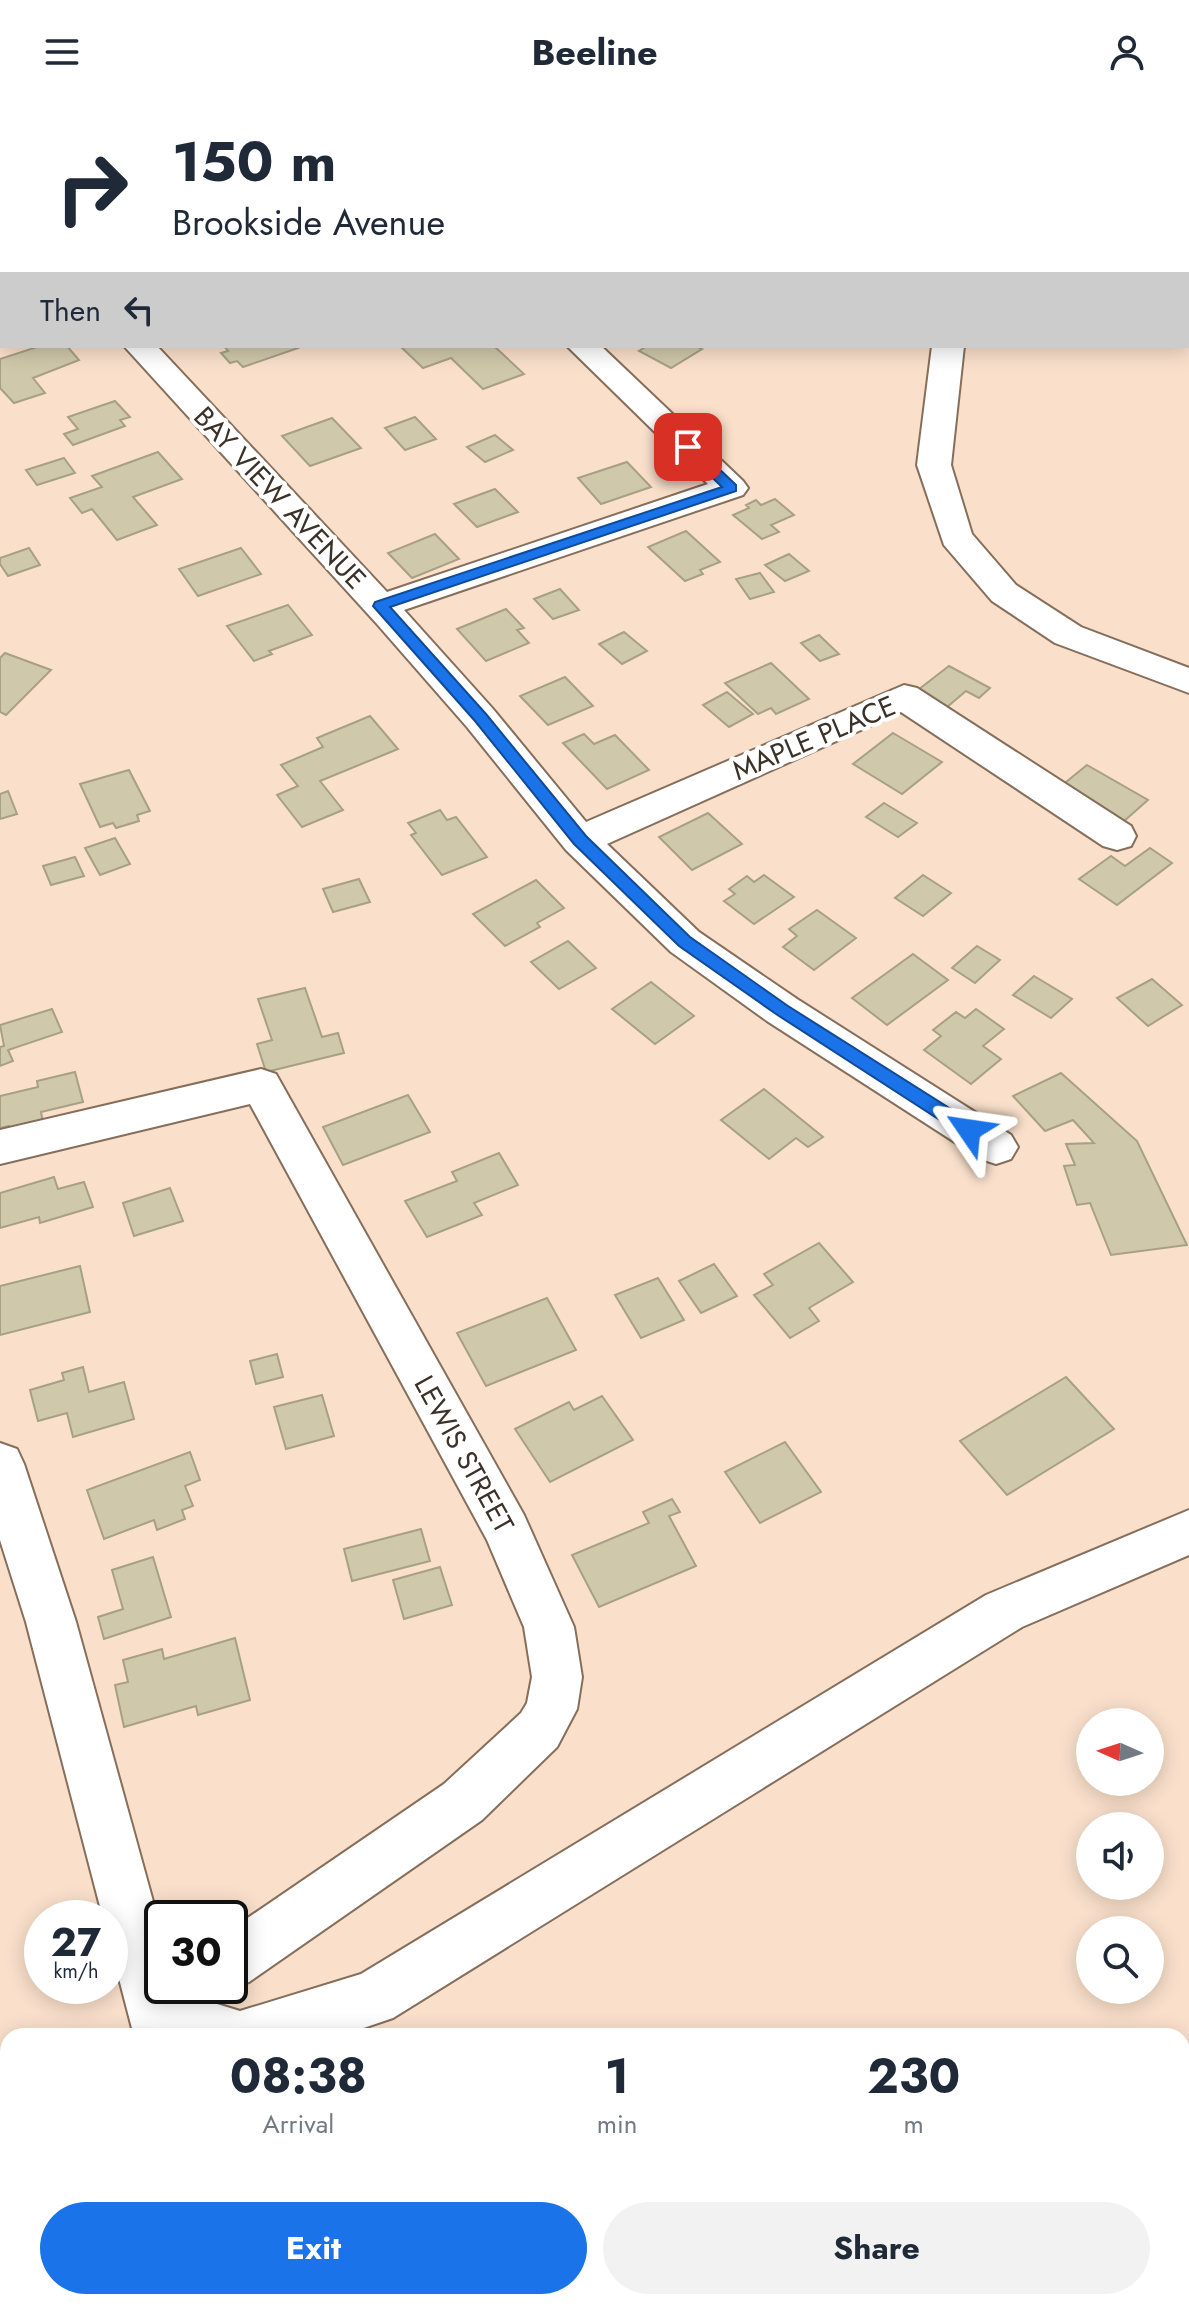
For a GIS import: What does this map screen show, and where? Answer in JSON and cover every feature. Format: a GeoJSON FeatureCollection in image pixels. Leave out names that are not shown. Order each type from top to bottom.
{"type":"FeatureCollection","features":[{"type":"Feature","properties":{"kind":"street","name":"BAY VIEW AVENUE"},"geometry":{"type":"LineString","coordinates":[[142,348],[480,718],[580,840],[685,942],[782,1010],[996,1147]]}},
{"type":"Feature","properties":{"kind":"street"},"geometry":{"type":"LineString","coordinates":[[380,606],[731,488],[585,348]]}},
{"type":"Feature","properties":{"kind":"street"},"geometry":{"type":"LineString","coordinates":[[948,348],[934,465],[956,537],[1004,593],[1068,635],[1189,681]]}},
{"type":"Feature","properties":{"kind":"street","name":"MAPLE PLACE"},"geometry":{"type":"LineString","coordinates":[[580,840],[904,697],[1117,836]]}},
{"type":"Feature","properties":{"kind":"street","name":"LEWIS STREET"},"geometry":{"type":"LineString","coordinates":[[0,1147],[261,1085],[507,1530],[549,1627],[556,1660],[556,1693],[539,1730],[463,1802],[248,1951]]}},
{"type":"Feature","properties":{"kind":"street"},"geometry":{"type":"LineString","coordinates":[[0,1464],[172,2012],[213,2028]]}},
{"type":"Feature","properties":{"kind":"street"},"geometry":{"type":"LineString","coordinates":[[274,2028],[373,1998],[1004,1611],[1189,1532]]}},
{"type":"Feature","properties":{"kind":"building"},"geometry":{"type":"Polygon","coordinates":[[[34,348],[69,348],[79,360],[33,378],[45,393],[14,403],[0,388],[0,359],[34,348]]]}},
{"type":"Feature","properties":{"kind":"building"},"geometry":{"type":"Polygon","coordinates":[[[226,348],[298,348],[243,367],[237,361],[230,363],[221,353],[228,351],[226,348]]]}},
{"type":"Feature","properties":{"kind":"building"},"geometry":{"type":"Polygon","coordinates":[[[402,348],[496,348],[524,374],[483,389],[451,358],[423,368],[402,348]]]}},
{"type":"Feature","properties":{"kind":"building"},"geometry":{"type":"Polygon","coordinates":[[[644,348],[702,349],[671,368],[639,351],[644,348]]]}},
{"type":"Feature","properties":{"kind":"building"},"geometry":{"type":"Polygon","coordinates":[[[115,401],[130,417],[120,420],[125,426],[73,445],[64,434],[78,429],[68,417],[115,401]]]}},
{"type":"Feature","properties":{"kind":"building"},"geometry":{"type":"Polygon","coordinates":[[[415,417],[436,439],[405,450],[385,428],[415,417]]]}},
{"type":"Feature","properties":{"kind":"building"},"geometry":{"type":"Polygon","coordinates":[[[332,418],[361,448],[310,466],[282,436],[332,418]]]}},
{"type":"Feature","properties":{"kind":"building"},"geometry":{"type":"Polygon","coordinates":[[[495,435],[513,450],[485,462],[467,447],[495,435]]]}},
{"type":"Feature","properties":{"kind":"building"},"geometry":{"type":"Polygon","coordinates":[[[158,452],[182,479],[133,497],[157,525],[117,540],[92,509],[82,513],[70,498],[102,487],[92,476],[158,452]]]}},
{"type":"Feature","properties":{"kind":"building"},"geometry":{"type":"Polygon","coordinates":[[[64,458],[75,473],[37,485],[26,470],[64,458]]]}},
{"type":"Feature","properties":{"kind":"building"},"geometry":{"type":"Polygon","coordinates":[[[627,462],[651,487],[601,504],[578,478],[627,462]]]}},
{"type":"Feature","properties":{"kind":"building"},"geometry":{"type":"Polygon","coordinates":[[[495,489],[518,512],[477,527],[454,504],[495,489]]]}},
{"type":"Feature","properties":{"kind":"building"},"geometry":{"type":"Polygon","coordinates":[[[775,499],[794,515],[771,525],[779,532],[762,539],[733,515],[749,508],[746,505],[756,500],[761,505],[775,499]]]}},
{"type":"Feature","properties":{"kind":"building"},"geometry":{"type":"Polygon","coordinates":[[[686,531],[720,562],[700,570],[703,574],[685,581],[648,547],[686,531]]]}},
{"type":"Feature","properties":{"kind":"building"},"geometry":{"type":"Polygon","coordinates":[[[435,534],[459,559],[412,578],[388,553],[435,534]]]}},
{"type":"Feature","properties":{"kind":"building"},"geometry":{"type":"Polygon","coordinates":[[[29,548],[40,565],[8,576],[0,564],[0,558],[29,548]]]}},
{"type":"Feature","properties":{"kind":"building"},"geometry":{"type":"Polygon","coordinates":[[[241,548],[261,574],[198,596],[179,569],[241,548]]]}},
{"type":"Feature","properties":{"kind":"building"},"geometry":{"type":"Polygon","coordinates":[[[789,554],[809,571],[785,581],[765,565],[789,554]]]}},
{"type":"Feature","properties":{"kind":"building"},"geometry":{"type":"Polygon","coordinates":[[[760,573],[774,592],[750,599],[736,579],[760,573]]]}},
{"type":"Feature","properties":{"kind":"building"},"geometry":{"type":"Polygon","coordinates":[[[560,589],[579,610],[553,619],[534,599],[560,589]]]}},
{"type":"Feature","properties":{"kind":"building"},"geometry":{"type":"Polygon","coordinates":[[[288,605],[312,635],[269,651],[272,654],[254,661],[227,626],[288,605]]]}},
{"type":"Feature","properties":{"kind":"building"},"geometry":{"type":"Polygon","coordinates":[[[506,609],[524,628],[517,630],[529,643],[486,661],[457,629],[506,609]]]}},
{"type":"Feature","properties":{"kind":"building"},"geometry":{"type":"Polygon","coordinates":[[[624,632],[647,651],[622,664],[599,644],[624,632]]]}},
{"type":"Feature","properties":{"kind":"building"},"geometry":{"type":"Polygon","coordinates":[[[819,635],[839,654],[820,661],[801,643],[819,635]]]}},
{"type":"Feature","properties":{"kind":"building"},"geometry":{"type":"Polygon","coordinates":[[[5,653],[51,670],[6,715],[0,712],[0,658],[5,653]]]}},
{"type":"Feature","properties":{"kind":"building"},"geometry":{"type":"Polygon","coordinates":[[[771,663],[809,699],[776,714],[771,708],[758,714],[725,683],[771,663]]]}},
{"type":"Feature","properties":{"kind":"building"},"geometry":{"type":"Polygon","coordinates":[[[949,666],[990,688],[979,698],[966,691],[940,713],[910,696],[949,666]]]}},
{"type":"Feature","properties":{"kind":"building"},"geometry":{"type":"Polygon","coordinates":[[[565,677],[593,706],[548,725],[520,696],[565,677]]]}},
{"type":"Feature","properties":{"kind":"building"},"geometry":{"type":"Polygon","coordinates":[[[727,692],[753,714],[729,727],[703,705],[727,692]]]}},
{"type":"Feature","properties":{"kind":"building"},"geometry":{"type":"Polygon","coordinates":[[[370,716],[398,749],[320,781],[343,810],[302,827],[277,795],[298,786],[281,765],[323,747],[317,738],[370,716]]]}},
{"type":"Feature","properties":{"kind":"building"},"geometry":{"type":"Polygon","coordinates":[[[893,733],[942,762],[902,794],[853,764],[893,733]]]}},
{"type":"Feature","properties":{"kind":"building"},"geometry":{"type":"Polygon","coordinates":[[[584,734],[594,744],[615,735],[649,770],[607,789],[563,743],[584,734]]]}},
{"type":"Feature","properties":{"kind":"building"},"geometry":{"type":"Polygon","coordinates":[[[1087,765],[1148,800],[1123,822],[1061,786],[1087,765]]]}},
{"type":"Feature","properties":{"kind":"building"},"geometry":{"type":"Polygon","coordinates":[[[129,770],[150,811],[137,815],[139,821],[116,828],[113,823],[100,827],[80,784],[129,770]]]}},
{"type":"Feature","properties":{"kind":"building"},"geometry":{"type":"Polygon","coordinates":[[[8,791],[17,814],[0,819],[0,794],[8,791]]]}},
{"type":"Feature","properties":{"kind":"building"},"geometry":{"type":"Polygon","coordinates":[[[884,803],[917,823],[898,837],[866,817],[884,803]]]}},
{"type":"Feature","properties":{"kind":"building"},"geometry":{"type":"Polygon","coordinates":[[[440,810],[447,820],[456,817],[487,857],[442,875],[411,835],[416,833],[408,823],[440,810]]]}},
{"type":"Feature","properties":{"kind":"building"},"geometry":{"type":"Polygon","coordinates":[[[708,813],[742,844],[692,870],[659,837],[708,813]]]}},
{"type":"Feature","properties":{"kind":"building"},"geometry":{"type":"Polygon","coordinates":[[[115,838],[130,864],[100,875],[85,848],[115,838]]]}},
{"type":"Feature","properties":{"kind":"building"},"geometry":{"type":"Polygon","coordinates":[[[1150,848],[1172,863],[1117,905],[1079,879],[1111,856],[1125,866],[1150,848]]]}},
{"type":"Feature","properties":{"kind":"building"},"geometry":{"type":"Polygon","coordinates":[[[75,857],[84,876],[51,885],[43,866],[75,857]]]}},
{"type":"Feature","properties":{"kind":"building"},"geometry":{"type":"Polygon","coordinates":[[[764,875],[794,897],[754,924],[724,901],[735,894],[729,889],[747,876],[754,882],[764,875]]]}},
{"type":"Feature","properties":{"kind":"building"},"geometry":{"type":"Polygon","coordinates":[[[923,875],[951,893],[923,916],[895,898],[923,875]]]}},
{"type":"Feature","properties":{"kind":"building"},"geometry":{"type":"Polygon","coordinates":[[[359,879],[370,902],[333,912],[323,889],[359,879]]]}},
{"type":"Feature","properties":{"kind":"building"},"geometry":{"type":"Polygon","coordinates":[[[536,880],[564,908],[537,923],[540,927],[505,946],[473,914],[536,880]]]}},
{"type":"Feature","properties":{"kind":"building"},"geometry":{"type":"Polygon","coordinates":[[[817,910],[856,938],[814,970],[783,947],[797,936],[789,929],[817,910]]]}},
{"type":"Feature","properties":{"kind":"building"},"geometry":{"type":"Polygon","coordinates":[[[568,941],[596,968],[559,989],[531,962],[568,941]]]}},
{"type":"Feature","properties":{"kind":"building"},"geometry":{"type":"Polygon","coordinates":[[[977,946],[1000,960],[975,983],[952,968],[977,946]]]}},
{"type":"Feature","properties":{"kind":"building"},"geometry":{"type":"Polygon","coordinates":[[[913,954],[948,980],[887,1025],[852,998],[913,954]]]}},
{"type":"Feature","properties":{"kind":"building"},"geometry":{"type":"Polygon","coordinates":[[[1034,976],[1072,999],[1051,1018],[1013,995],[1034,976]]]}},
{"type":"Feature","properties":{"kind":"building"},"geometry":{"type":"Polygon","coordinates":[[[1152,979],[1182,1005],[1148,1026],[1117,998],[1152,979]]]}},
{"type":"Feature","properties":{"kind":"building"},"geometry":{"type":"Polygon","coordinates":[[[651,982],[694,1016],[655,1044],[612,1009],[651,982]]]}},
{"type":"Feature","properties":{"kind":"building"},"geometry":{"type":"Polygon","coordinates":[[[305,988],[322,1037],[338,1033],[344,1053],[266,1072],[257,1044],[272,1040],[258,999],[305,988]]]}},
{"type":"Feature","properties":{"kind":"building"},"geometry":{"type":"Polygon","coordinates":[[[52,1009],[62,1032],[8,1050],[13,1061],[0,1066],[0,1047],[4,1046],[0,1025],[52,1009]]]}},
{"type":"Feature","properties":{"kind":"building"},"geometry":{"type":"Polygon","coordinates":[[[976,1009],[1004,1029],[983,1046],[1001,1059],[971,1084],[924,1050],[941,1036],[933,1030],[956,1012],[965,1018],[976,1009]]]}},
{"type":"Feature","properties":{"kind":"building"},"geometry":{"type":"Polygon","coordinates":[[[75,1072],[83,1102],[41,1112],[44,1128],[11,1135],[9,1126],[0,1128],[0,1096],[38,1087],[37,1081],[75,1072]]]}},
{"type":"Feature","properties":{"kind":"building"},"geometry":{"type":"Polygon","coordinates":[[[1061,1073],[1137,1141],[1187,1245],[1111,1255],[1090,1203],[1077,1205],[1064,1166],[1075,1165],[1066,1144],[1094,1143],[1073,1120],[1045,1131],[1013,1096],[1061,1073]]]}},
{"type":"Feature","properties":{"kind":"building"},"geometry":{"type":"Polygon","coordinates":[[[764,1089],[823,1137],[808,1147],[796,1138],[769,1159],[721,1120],[764,1089]]]}},
{"type":"Feature","properties":{"kind":"building"},"geometry":{"type":"Polygon","coordinates":[[[408,1095],[430,1132],[343,1165],[323,1127],[408,1095]]]}},
{"type":"Feature","properties":{"kind":"building"},"geometry":{"type":"Polygon","coordinates":[[[499,1153],[518,1185],[474,1203],[482,1215],[427,1237],[405,1201],[457,1181],[452,1172],[499,1153]]]}},
{"type":"Feature","properties":{"kind":"building"},"geometry":{"type":"Polygon","coordinates":[[[54,1177],[58,1189],[84,1182],[93,1207],[40,1223],[39,1217],[0,1228],[0,1193],[54,1177]]]}},
{"type":"Feature","properties":{"kind":"building"},"geometry":{"type":"Polygon","coordinates":[[[170,1188],[183,1221],[134,1236],[123,1203],[170,1188]]]}},
{"type":"Feature","properties":{"kind":"building"},"geometry":{"type":"Polygon","coordinates":[[[819,1243],[853,1282],[809,1308],[819,1321],[790,1338],[754,1295],[773,1285],[764,1274],[819,1243]]]}},
{"type":"Feature","properties":{"kind":"building"},"geometry":{"type":"Polygon","coordinates":[[[714,1264],[737,1296],[701,1313],[679,1281],[714,1264]]]}},
{"type":"Feature","properties":{"kind":"building"},"geometry":{"type":"Polygon","coordinates":[[[80,1266],[90,1312],[0,1335],[0,1286],[80,1266]]]}},
{"type":"Feature","properties":{"kind":"building"},"geometry":{"type":"Polygon","coordinates":[[[658,1278],[684,1320],[641,1338],[615,1295],[658,1278]]]}},
{"type":"Feature","properties":{"kind":"building"},"geometry":{"type":"Polygon","coordinates":[[[547,1298],[576,1350],[486,1386],[457,1333],[547,1298]]]}},
{"type":"Feature","properties":{"kind":"building"},"geometry":{"type":"Polygon","coordinates":[[[277,1354],[283,1377],[256,1384],[250,1361],[277,1354]]]}},
{"type":"Feature","properties":{"kind":"building"},"geometry":{"type":"Polygon","coordinates":[[[83,1367],[89,1392],[124,1382],[134,1419],[73,1437],[67,1413],[38,1421],[30,1390],[64,1380],[62,1373],[83,1367]]]}},
{"type":"Feature","properties":{"kind":"building"},"geometry":{"type":"Polygon","coordinates":[[[1066,1377],[1114,1429],[1007,1495],[960,1441],[1066,1377]]]}},
{"type":"Feature","properties":{"kind":"building"},"geometry":{"type":"Polygon","coordinates":[[[322,1395],[334,1436],[286,1449],[274,1407],[322,1395]]]}},
{"type":"Feature","properties":{"kind":"building"},"geometry":{"type":"Polygon","coordinates":[[[602,1396],[633,1440],[550,1482],[515,1429],[569,1402],[574,1410],[602,1396]]]}},
{"type":"Feature","properties":{"kind":"building"},"geometry":{"type":"Polygon","coordinates":[[[785,1442],[821,1492],[760,1523],[725,1472],[785,1442]]]}},
{"type":"Feature","properties":{"kind":"building"},"geometry":{"type":"Polygon","coordinates":[[[190,1452],[200,1480],[185,1486],[193,1506],[182,1510],[185,1519],[157,1530],[154,1520],[104,1539],[87,1490],[190,1452]]]}},
{"type":"Feature","properties":{"kind":"building"},"geometry":{"type":"Polygon","coordinates":[[[672,1499],[680,1512],[669,1516],[696,1566],[599,1607],[572,1555],[649,1523],[643,1512],[672,1499]]]}},
{"type":"Feature","properties":{"kind":"building"},"geometry":{"type":"Polygon","coordinates":[[[421,1529],[430,1561],[352,1581],[344,1549],[421,1529]]]}},
{"type":"Feature","properties":{"kind":"building"},"geometry":{"type":"Polygon","coordinates":[[[153,1557],[171,1617],[104,1639],[98,1617],[123,1609],[112,1570],[153,1557]]]}},
{"type":"Feature","properties":{"kind":"building"},"geometry":{"type":"Polygon","coordinates":[[[440,1567],[452,1605],[404,1619],[393,1580],[440,1567]]]}},
{"type":"Feature","properties":{"kind":"building"},"geometry":{"type":"Polygon","coordinates":[[[235,1638],[250,1700],[198,1715],[196,1706],[124,1727],[115,1685],[128,1682],[123,1660],[162,1649],[164,1659],[235,1638]]]}},
{"type":"Feature","properties":{"kind":"route"},"geometry":{"type":"LineString","coordinates":[[688,447],[731,488],[380,606],[480,718],[580,840],[685,942],[782,1010],[969,1130]]}}]}
